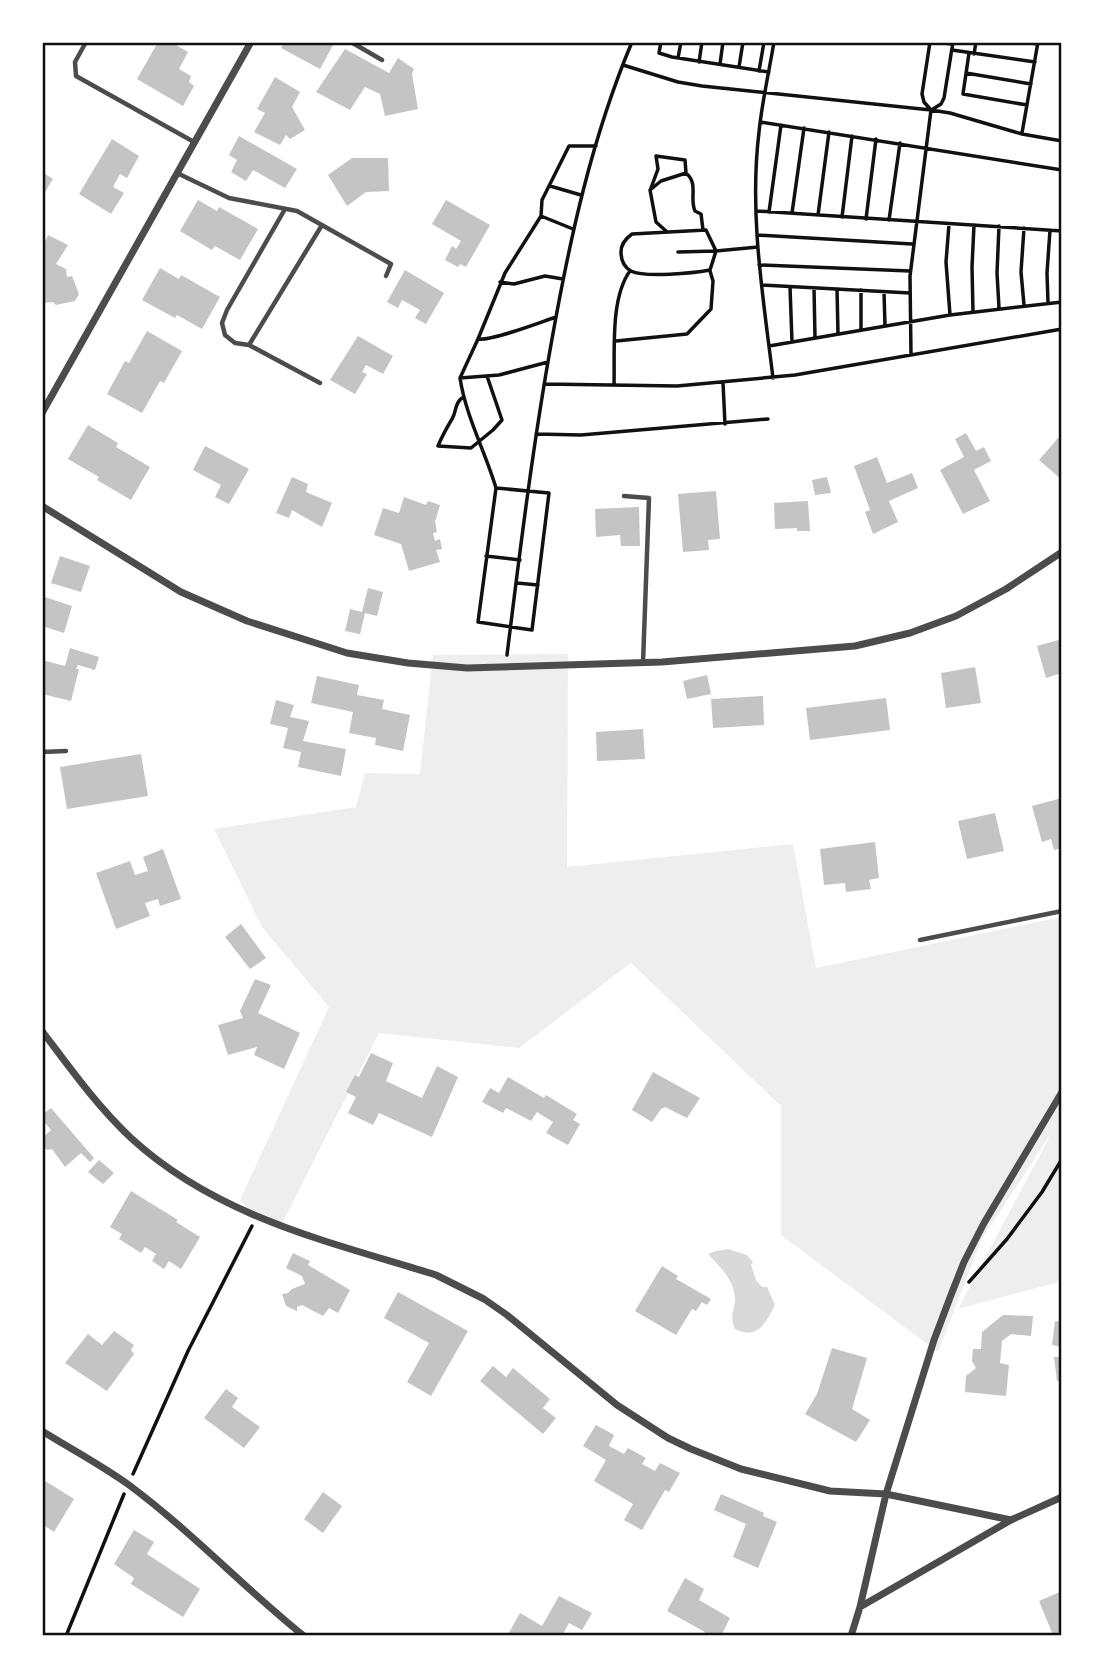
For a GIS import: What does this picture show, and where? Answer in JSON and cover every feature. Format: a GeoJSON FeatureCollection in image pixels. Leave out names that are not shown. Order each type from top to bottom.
{"type":"FeatureCollection","features":[{"type":"Feature","properties":{"kind":"street"},"geometry":{"type":"LineString","coordinates":[[42,413],[251,42]]}},
{"type":"Feature","properties":{"kind":"street"},"geometry":{"type":"LineString","coordinates":[[42,506],[181,592],[247,621],[347,653],[408,663],[467,668],[643,663],[855,646],[910,634],[956,616],[1006,589],[1062,552]]}},
{"type":"Feature","properties":{"kind":"street"},"geometry":{"type":"LineString","coordinates":[[42,1031],[101,1107],[131,1138],[163,1164],[208,1194],[256,1217],[460,1285],[507,1315],[617,1405],[659,1433],[741,1469],[830,1491],[886,1494],[1011,1520]]}},
{"type":"Feature","properties":{"kind":"street"},"geometry":{"type":"LineString","coordinates":[[851,1636],[886,1494],[934,1340],[951,1295],[984,1223],[1062,1092]]}},
{"type":"Feature","properties":{"kind":"street"},"geometry":{"type":"LineString","coordinates":[[42,1431],[128,1485],[212,1553],[304,1636]]}},
{"type":"Feature","properties":{"kind":"street"},"geometry":{"type":"LineString","coordinates":[[860,1606],[1011,1520],[1062,1497]]}},
{"type":"Feature","properties":{"kind":"lane"},"geometry":{"type":"LineString","coordinates":[[86,42],[75,62],[76,76],[194,142]]}},
{"type":"Feature","properties":{"kind":"lane"},"geometry":{"type":"LineString","coordinates":[[351,42],[382,60]]}},
{"type":"Feature","properties":{"kind":"lane"},"geometry":{"type":"LineString","coordinates":[[176,173],[229,198],[297,211],[391,264],[386,276]]}},
{"type":"Feature","properties":{"kind":"lane"},"geometry":{"type":"LineString","coordinates":[[285,209],[222,323],[225,335],[235,343],[249,345],[320,383]]}},
{"type":"Feature","properties":{"kind":"lane"},"geometry":{"type":"LineString","coordinates":[[249,345],[322,225]]}},
{"type":"Feature","properties":{"kind":"lane"},"geometry":{"type":"LineString","coordinates":[[624,496],[649,498],[643,663]]}},
{"type":"Feature","properties":{"kind":"lane"},"geometry":{"type":"LineString","coordinates":[[42,752],[66,751]]}},
{"type":"Feature","properties":{"kind":"lane"},"geometry":{"type":"LineString","coordinates":[[920,940],[1062,911]]}},
{"type":"Feature","properties":{"kind":"path"},"geometry":{"type":"LineString","coordinates":[[506,668],[536,434],[573,229],[596,146],[632,42]]}},
{"type":"Feature","properties":{"kind":"path"},"geometry":{"type":"LineString","coordinates":[[661,42],[659,54],[769,72]]}},
{"type":"Feature","properties":{"kind":"path"},"geometry":{"type":"LineString","coordinates":[[678,58],[681,42]]}},
{"type":"Feature","properties":{"kind":"path"},"geometry":{"type":"LineString","coordinates":[[699,62],[702,42]]}},
{"type":"Feature","properties":{"kind":"path"},"geometry":{"type":"LineString","coordinates":[[720,65],[723,42]]}},
{"type":"Feature","properties":{"kind":"path"},"geometry":{"type":"LineString","coordinates":[[739,67],[743,42]]}},
{"type":"Feature","properties":{"kind":"path"},"geometry":{"type":"LineString","coordinates":[[759,71],[764,42]]}},
{"type":"Feature","properties":{"kind":"path"},"geometry":{"type":"LineString","coordinates":[[773,378],[759,265],[756,211],[760,122],[774,42]]}},
{"type":"Feature","properties":{"kind":"path"},"geometry":{"type":"LineString","coordinates":[[911,355],[911,271],[931,110],[924,102],[922,94],[932,42],[952,45],[972,53],[1035,62]]}},
{"type":"Feature","properties":{"kind":"path"},"geometry":{"type":"LineString","coordinates":[[976,42],[966,74],[963,91],[966,95],[1027,105]]}},
{"type":"Feature","properties":{"kind":"path"},"geometry":{"type":"LineString","coordinates":[[1022,134],[1037,43],[1027,42]]}},
{"type":"Feature","properties":{"kind":"path"},"geometry":{"type":"LineString","coordinates":[[931,110],[941,104],[944,98],[952,45]]}},
{"type":"Feature","properties":{"kind":"path"},"geometry":{"type":"LineString","coordinates":[[623,65],[678,82],[950,113],[1022,134],[1062,141]]}},
{"type":"Feature","properties":{"kind":"path"},"geometry":{"type":"LineString","coordinates":[[966,74],[1031,83]]}},
{"type":"Feature","properties":{"kind":"path"},"geometry":{"type":"LineString","coordinates":[[760,122],[1062,170]]}},
{"type":"Feature","properties":{"kind":"path"},"geometry":{"type":"LineString","coordinates":[[769,212],[781,125]]}},
{"type":"Feature","properties":{"kind":"path"},"geometry":{"type":"LineString","coordinates":[[792,214],[804,128]]}},
{"type":"Feature","properties":{"kind":"path"},"geometry":{"type":"LineString","coordinates":[[818,215],[829,132]]}},
{"type":"Feature","properties":{"kind":"path"},"geometry":{"type":"LineString","coordinates":[[842,217],[852,136]]}},
{"type":"Feature","properties":{"kind":"path"},"geometry":{"type":"LineString","coordinates":[[866,219],[876,139]]}},
{"type":"Feature","properties":{"kind":"path"},"geometry":{"type":"LineString","coordinates":[[889,220],[900,143]]}},
{"type":"Feature","properties":{"kind":"path"},"geometry":{"type":"LineString","coordinates":[[496,488],[549,494],[532,630],[478,622],[496,488],[463,397],[460,378],[500,282],[541,216],[542,200],[569,146],[596,146]]}},
{"type":"Feature","properties":{"kind":"path"},"geometry":{"type":"LineString","coordinates":[[666,231],[656,222],[650,190],[658,169],[656,156],[685,160],[685,173],[692,180],[692,204],[695,211],[701,214],[703,230]]}},
{"type":"Feature","properties":{"kind":"path"},"geometry":{"type":"LineString","coordinates":[[650,190],[661,181],[685,173]]}},
{"type":"Feature","properties":{"kind":"path"},"geometry":{"type":"LineString","coordinates":[[550,186],[582,195]]}},
{"type":"Feature","properties":{"kind":"path"},"geometry":{"type":"LineString","coordinates":[[756,211],[1062,231]]}},
{"type":"Feature","properties":{"kind":"path"},"geometry":{"type":"LineString","coordinates":[[541,216],[573,229]]}},
{"type":"Feature","properties":{"kind":"path"},"geometry":{"type":"LineString","coordinates":[[948,224],[946,262],[950,315]]}},
{"type":"Feature","properties":{"kind":"path"},"geometry":{"type":"LineString","coordinates":[[974,225],[974,312]]}},
{"type":"Feature","properties":{"kind":"path"},"geometry":{"type":"LineString","coordinates":[[999,226],[997,273],[1000,308]]}},
{"type":"Feature","properties":{"kind":"path"},"geometry":{"type":"LineString","coordinates":[[1024,228],[1021,272],[1024,305]]}},
{"type":"Feature","properties":{"kind":"path"},"geometry":{"type":"LineString","coordinates":[[616,341],[687,334],[711,309],[713,281],[710,270],[716,251],[709,233],[703,230],[638,232],[626,238],[622,244],[621,258],[630,271],[645,274],[710,270]]}},
{"type":"Feature","properties":{"kind":"path"},"geometry":{"type":"LineString","coordinates":[[1048,303],[1049,230]]}},
{"type":"Feature","properties":{"kind":"path"},"geometry":{"type":"LineString","coordinates":[[757,235],[914,244]]}},
{"type":"Feature","properties":{"kind":"path"},"geometry":{"type":"LineString","coordinates":[[678,252],[758,247]]}},
{"type":"Feature","properties":{"kind":"path"},"geometry":{"type":"LineString","coordinates":[[759,265],[911,271]]}},
{"type":"Feature","properties":{"kind":"path"},"geometry":{"type":"LineString","coordinates":[[614,385],[619,292],[630,271]]}},
{"type":"Feature","properties":{"kind":"path"},"geometry":{"type":"LineString","coordinates":[[500,282],[514,284],[545,276],[563,279]]}},
{"type":"Feature","properties":{"kind":"path"},"geometry":{"type":"LineString","coordinates":[[762,285],[910,293]]}},
{"type":"Feature","properties":{"kind":"path"},"geometry":{"type":"LineString","coordinates":[[790,287],[792,342]]}},
{"type":"Feature","properties":{"kind":"path"},"geometry":{"type":"LineString","coordinates":[[814,288],[815,338]]}},
{"type":"Feature","properties":{"kind":"path"},"geometry":{"type":"LineString","coordinates":[[838,289],[838,334]]}},
{"type":"Feature","properties":{"kind":"path"},"geometry":{"type":"LineString","coordinates":[[861,290],[862,330]]}},
{"type":"Feature","properties":{"kind":"path"},"geometry":{"type":"LineString","coordinates":[[884,292],[885,326]]}},
{"type":"Feature","properties":{"kind":"path"},"geometry":{"type":"LineString","coordinates":[[769,346],[910,321],[1062,302]]}},
{"type":"Feature","properties":{"kind":"path"},"geometry":{"type":"LineString","coordinates":[[478,339],[488,341],[518,328],[556,317]]}},
{"type":"Feature","properties":{"kind":"path"},"geometry":{"type":"LineString","coordinates":[[544,384],[677,386],[773,378],[1062,329]]}},
{"type":"Feature","properties":{"kind":"path"},"geometry":{"type":"LineString","coordinates":[[460,378],[487,376],[548,362]]}},
{"type":"Feature","properties":{"kind":"path"},"geometry":{"type":"LineString","coordinates":[[463,397],[457,402],[453,418],[445,426],[438,446],[471,448],[502,420],[487,376]]}},
{"type":"Feature","properties":{"kind":"path"},"geometry":{"type":"LineString","coordinates":[[723,383],[724,424]]}},
{"type":"Feature","properties":{"kind":"path"},"geometry":{"type":"LineString","coordinates":[[536,434],[581,435],[768,419]]}},
{"type":"Feature","properties":{"kind":"path"},"geometry":{"type":"LineString","coordinates":[[486,556],[520,560]]}},
{"type":"Feature","properties":{"kind":"path"},"geometry":{"type":"LineString","coordinates":[[517,583],[538,585]]}},
{"type":"Feature","properties":{"kind":"path"},"geometry":{"type":"LineString","coordinates":[[951,1295],[972,1279],[1007,1239],[1042,1192],[1062,1159]]}},
{"type":"Feature","properties":{"kind":"path"},"geometry":{"type":"LineString","coordinates":[[66,1636],[128,1485],[188,1351],[256,1217]]}},
{"type":"Feature","properties":{"kind":"shaded area"},"geometry":{"type":"Polygon","coordinates":[[[568,654],[567,867],[793,844],[816,968],[1062,917],[1062,1281],[958,1309],[1052,1132],[982,1239],[938,1352],[781,1235],[781,1106],[631,963],[519,1048],[379,1033],[279,1229],[256,1217],[240,1200],[329,1007],[262,927],[214,829],[356,807],[365,773],[420,774],[433,655],[568,654]]]}},
{"type":"Feature","properties":{"kind":"shaded area"},"geometry":{"type":"Polygon","coordinates":[[[728,1249],[747,1255],[753,1262],[751,1265],[756,1280],[762,1287],[767,1287],[775,1305],[768,1318],[755,1331],[743,1332],[735,1329],[732,1319],[735,1302],[733,1288],[727,1276],[708,1254],[728,1249]]]}},
{"type":"Feature","properties":{"kind":"building"},"geometry":{"type":"Polygon","coordinates":[[[158,42],[171,42],[188,52],[179,69],[191,76],[189,82],[194,86],[183,106],[137,79],[158,42]]]}},
{"type":"Feature","properties":{"kind":"building"},"geometry":{"type":"Polygon","coordinates":[[[285,42],[328,42],[333,45],[320,69],[281,48],[285,42]]]}},
{"type":"Feature","properties":{"kind":"building"},"geometry":{"type":"Polygon","coordinates":[[[345,49],[389,73],[398,58],[414,69],[412,74],[418,109],[385,116],[380,94],[365,87],[350,110],[316,92],[345,49]]]}},
{"type":"Feature","properties":{"kind":"building"},"geometry":{"type":"Polygon","coordinates":[[[275,77],[300,92],[292,107],[305,130],[290,139],[286,135],[280,145],[254,132],[265,113],[257,109],[275,77]]]}},
{"type":"Feature","properties":{"kind":"building"},"geometry":{"type":"Polygon","coordinates":[[[239,136],[297,169],[285,188],[253,170],[246,181],[231,172],[237,160],[229,155],[239,136]]]}},
{"type":"Feature","properties":{"kind":"building"},"geometry":{"type":"Polygon","coordinates":[[[112,139],[139,156],[127,178],[120,174],[113,187],[124,193],[111,214],[79,194],[112,139]]]}},
{"type":"Feature","properties":{"kind":"building"},"geometry":{"type":"Polygon","coordinates":[[[352,158],[388,158],[389,191],[366,192],[347,206],[328,175],[352,158]]]}},
{"type":"Feature","properties":{"kind":"building"},"geometry":{"type":"Polygon","coordinates":[[[42,172],[53,179],[42,197],[42,172]]]}},
{"type":"Feature","properties":{"kind":"building"},"geometry":{"type":"Polygon","coordinates":[[[198,200],[217,211],[219,207],[258,229],[240,260],[215,246],[212,250],[180,231],[198,200]]]}},
{"type":"Feature","properties":{"kind":"building"},"geometry":{"type":"Polygon","coordinates":[[[446,200],[490,225],[466,267],[460,264],[458,267],[445,260],[452,246],[456,249],[461,241],[432,224],[446,200]]]}},
{"type":"Feature","properties":{"kind":"building"},"geometry":{"type":"Polygon","coordinates":[[[48,235],[68,245],[56,264],[66,269],[67,277],[72,276],[79,294],[75,301],[56,305],[53,302],[42,303],[42,248],[48,235]]]}},
{"type":"Feature","properties":{"kind":"building"},"geometry":{"type":"Polygon","coordinates":[[[160,268],[179,279],[181,275],[220,297],[202,329],[142,300],[160,268]]]}},
{"type":"Feature","properties":{"kind":"building"},"geometry":{"type":"Polygon","coordinates":[[[405,270],[444,293],[426,324],[415,318],[420,310],[402,300],[398,308],[387,302],[405,270]]]}},
{"type":"Feature","properties":{"kind":"building"},"geometry":{"type":"Polygon","coordinates":[[[147,331],[182,351],[164,383],[160,381],[142,413],[107,394],[125,361],[129,363],[147,331]]]}},
{"type":"Feature","properties":{"kind":"building"},"geometry":{"type":"Polygon","coordinates":[[[358,336],[393,356],[383,374],[366,365],[362,372],[367,374],[355,394],[330,380],[358,336]]]}},
{"type":"Feature","properties":{"kind":"building"},"geometry":{"type":"Polygon","coordinates":[[[88,425],[118,443],[116,447],[150,467],[131,500],[68,459],[88,425]]]}},
{"type":"Feature","properties":{"kind":"building"},"geometry":{"type":"Polygon","coordinates":[[[966,433],[976,451],[984,447],[991,461],[974,470],[990,501],[963,514],[940,470],[964,457],[955,439],[966,433]]]}},
{"type":"Feature","properties":{"kind":"building"},"geometry":{"type":"Polygon","coordinates":[[[1058,438],[1062,442],[1062,480],[1039,460],[1058,438]]]}},
{"type":"Feature","properties":{"kind":"building"},"geometry":{"type":"Polygon","coordinates":[[[205,446],[249,469],[229,504],[215,497],[221,485],[193,470],[205,446]]]}},
{"type":"Feature","properties":{"kind":"building"},"geometry":{"type":"Polygon","coordinates":[[[877,457],[887,483],[912,473],[918,488],[889,501],[898,522],[873,534],[865,512],[870,510],[854,466],[877,457]]]}},
{"type":"Feature","properties":{"kind":"building"},"geometry":{"type":"Polygon","coordinates":[[[292,477],[308,484],[306,492],[332,503],[322,527],[292,510],[289,518],[276,513],[292,477]]]}},
{"type":"Feature","properties":{"kind":"building"},"geometry":{"type":"Polygon","coordinates":[[[827,477],[831,493],[815,495],[812,480],[827,477]]]}},
{"type":"Feature","properties":{"kind":"building"},"geometry":{"type":"Polygon","coordinates":[[[716,491],[720,539],[708,540],[709,550],[683,552],[678,494],[716,491]]]}},
{"type":"Feature","properties":{"kind":"building"},"geometry":{"type":"Polygon","coordinates":[[[404,497],[426,505],[428,501],[440,505],[435,522],[437,532],[433,533],[435,541],[440,539],[442,549],[436,550],[440,562],[409,571],[401,544],[374,535],[383,508],[399,513],[404,497]]]}},
{"type":"Feature","properties":{"kind":"building"},"geometry":{"type":"Polygon","coordinates":[[[808,501],[810,531],[797,531],[797,528],[775,529],[774,503],[808,501]]]}},
{"type":"Feature","properties":{"kind":"building"},"geometry":{"type":"Polygon","coordinates":[[[639,507],[640,546],[621,546],[620,535],[596,537],[595,509],[639,507]]]}},
{"type":"Feature","properties":{"kind":"building"},"geometry":{"type":"Polygon","coordinates":[[[60,556],[90,566],[81,592],[51,583],[60,556]]]}},
{"type":"Feature","properties":{"kind":"building"},"geometry":{"type":"Polygon","coordinates":[[[368,588],[383,592],[377,616],[365,613],[360,634],[345,631],[350,609],[362,612],[368,588]]]}},
{"type":"Feature","properties":{"kind":"building"},"geometry":{"type":"Polygon","coordinates":[[[42,596],[72,606],[64,633],[42,626],[42,596]]]}},
{"type":"Feature","properties":{"kind":"building"},"geometry":{"type":"Polygon","coordinates":[[[1062,639],[1062,673],[1046,678],[1037,646],[1062,639]]]}},
{"type":"Feature","properties":{"kind":"building"},"geometry":{"type":"Polygon","coordinates":[[[70,648],[99,657],[95,670],[78,665],[71,701],[42,694],[42,660],[65,666],[70,648]]]}},
{"type":"Feature","properties":{"kind":"building"},"geometry":{"type":"Polygon","coordinates":[[[975,667],[981,703],[946,708],[941,673],[975,667]]]}},
{"type":"Feature","properties":{"kind":"building"},"geometry":{"type":"Polygon","coordinates":[[[707,675],[711,694],[687,699],[683,681],[707,675]]]}},
{"type":"Feature","properties":{"kind":"building"},"geometry":{"type":"Polygon","coordinates":[[[317,676],[359,685],[357,695],[384,700],[382,709],[410,715],[403,751],[375,745],[376,738],[349,733],[353,712],[311,703],[317,676]]]}},
{"type":"Feature","properties":{"kind":"building"},"geometry":{"type":"Polygon","coordinates":[[[763,696],[764,725],[713,728],[711,699],[763,696]]]}},
{"type":"Feature","properties":{"kind":"building"},"geometry":{"type":"Polygon","coordinates":[[[886,698],[890,730],[810,740],[806,708],[886,698]]]}},
{"type":"Feature","properties":{"kind":"building"},"geometry":{"type":"Polygon","coordinates":[[[276,700],[294,705],[290,717],[309,721],[303,741],[346,749],[341,776],[298,767],[301,752],[283,748],[288,728],[270,724],[276,700]]]}},
{"type":"Feature","properties":{"kind":"building"},"geometry":{"type":"Polygon","coordinates":[[[643,729],[645,759],[597,761],[596,732],[643,729]]]}},
{"type":"Feature","properties":{"kind":"building"},"geometry":{"type":"Polygon","coordinates":[[[141,754],[148,796],[67,809],[60,767],[141,754]]]}},
{"type":"Feature","properties":{"kind":"building"},"geometry":{"type":"Polygon","coordinates":[[[1062,798],[1062,848],[1054,850],[1051,839],[1042,842],[1032,806],[1062,798]]]}},
{"type":"Feature","properties":{"kind":"building"},"geometry":{"type":"Polygon","coordinates":[[[995,813],[1004,851],[967,859],[958,821],[995,813]]]}},
{"type":"Feature","properties":{"kind":"building"},"geometry":{"type":"Polygon","coordinates":[[[875,842],[879,878],[869,880],[871,889],[846,892],[845,883],[824,885],[820,849],[875,842]]]}},
{"type":"Feature","properties":{"kind":"building"},"geometry":{"type":"Polygon","coordinates":[[[163,849],[181,899],[160,906],[158,899],[145,903],[150,916],[116,929],[96,873],[130,861],[135,875],[148,871],[143,857],[163,849]]]}},
{"type":"Feature","properties":{"kind":"building"},"geometry":{"type":"Polygon","coordinates":[[[241,924],[266,958],[250,969],[225,937],[241,924]]]}},
{"type":"Feature","properties":{"kind":"building"},"geometry":{"type":"Polygon","coordinates":[[[255,979],[271,985],[258,1013],[300,1033],[284,1069],[254,1055],[257,1047],[228,1055],[218,1025],[243,1018],[240,1011],[255,979]]]}},
{"type":"Feature","properties":{"kind":"building"},"geometry":{"type":"Polygon","coordinates":[[[371,1053],[393,1063],[386,1081],[422,1098],[437,1066],[458,1077],[432,1137],[379,1113],[373,1125],[348,1113],[356,1097],[346,1092],[355,1075],[359,1077],[371,1053]]]}},
{"type":"Feature","properties":{"kind":"building"},"geometry":{"type":"Polygon","coordinates":[[[653,1072],[700,1098],[687,1118],[665,1107],[652,1122],[632,1110],[653,1072]]]}},
{"type":"Feature","properties":{"kind":"building"},"geometry":{"type":"Polygon","coordinates":[[[508,1077],[577,1114],[573,1120],[580,1124],[568,1145],[546,1133],[553,1122],[537,1112],[531,1121],[506,1108],[503,1113],[482,1102],[490,1088],[499,1093],[508,1077]]]}},
{"type":"Feature","properties":{"kind":"building"},"geometry":{"type":"Polygon","coordinates":[[[51,1108],[94,1158],[90,1162],[81,1153],[65,1167],[52,1149],[47,1150],[42,1145],[42,1138],[51,1130],[42,1115],[51,1108]]]}},
{"type":"Feature","properties":{"kind":"building"},"geometry":{"type":"Polygon","coordinates":[[[99,1160],[114,1173],[103,1184],[88,1172],[99,1160]]]}},
{"type":"Feature","properties":{"kind":"building"},"geometry":{"type":"Polygon","coordinates":[[[131,1191],[200,1237],[181,1269],[169,1261],[164,1269],[152,1261],[156,1254],[145,1247],[141,1253],[119,1239],[122,1234],[110,1227],[131,1191]]]}},
{"type":"Feature","properties":{"kind":"building"},"geometry":{"type":"Polygon","coordinates":[[[293,1253],[310,1261],[308,1265],[350,1290],[338,1313],[329,1308],[323,1316],[302,1305],[297,1307],[297,1311],[286,1306],[282,1294],[305,1284],[302,1276],[286,1268],[293,1253]]]}},
{"type":"Feature","properties":{"kind":"building"},"geometry":{"type":"Polygon","coordinates":[[[662,1266],[678,1276],[676,1279],[711,1299],[707,1305],[702,1302],[696,1311],[692,1309],[676,1335],[635,1311],[662,1266]]]}},
{"type":"Feature","properties":{"kind":"building"},"geometry":{"type":"Polygon","coordinates":[[[398,1292],[468,1331],[431,1396],[407,1382],[429,1343],[384,1318],[398,1292]]]}},
{"type":"Feature","properties":{"kind":"building"},"geometry":{"type":"Polygon","coordinates":[[[1003,1315],[1033,1316],[1031,1336],[1011,1334],[1002,1341],[1000,1363],[1009,1365],[1006,1396],[965,1392],[966,1376],[976,1368],[972,1361],[973,1349],[981,1349],[982,1332],[1003,1315]]]}},
{"type":"Feature","properties":{"kind":"building"},"geometry":{"type":"Polygon","coordinates":[[[1055,1321],[1062,1322],[1062,1347],[1052,1345],[1055,1321]]]}},
{"type":"Feature","properties":{"kind":"building"},"geometry":{"type":"Polygon","coordinates":[[[114,1331],[134,1345],[131,1350],[134,1354],[107,1391],[65,1363],[88,1334],[102,1345],[114,1331]]]}},
{"type":"Feature","properties":{"kind":"building"},"geometry":{"type":"Polygon","coordinates":[[[832,1348],[867,1358],[852,1409],[870,1420],[856,1442],[805,1414],[817,1394],[832,1348]]]}},
{"type":"Feature","properties":{"kind":"building"},"geometry":{"type":"Polygon","coordinates":[[[1054,1357],[1062,1357],[1062,1381],[1057,1381],[1054,1357]]]}},
{"type":"Feature","properties":{"kind":"building"},"geometry":{"type":"Polygon","coordinates":[[[493,1366],[506,1377],[513,1368],[550,1399],[543,1408],[556,1418],[543,1434],[480,1381],[493,1366]]]}},
{"type":"Feature","properties":{"kind":"building"},"geometry":{"type":"Polygon","coordinates":[[[226,1389],[238,1398],[232,1407],[260,1427],[244,1448],[204,1418],[226,1389]]]}},
{"type":"Feature","properties":{"kind":"building"},"geometry":{"type":"Polygon","coordinates":[[[596,1425],[614,1435],[609,1446],[624,1454],[628,1448],[646,1458],[642,1464],[655,1471],[660,1463],[680,1473],[669,1492],[665,1490],[642,1530],[624,1520],[633,1504],[594,1481],[606,1460],[583,1446],[596,1425]]]}},
{"type":"Feature","properties":{"kind":"building"},"geometry":{"type":"Polygon","coordinates":[[[42,1479],[74,1499],[54,1532],[42,1524],[42,1479]]]}},
{"type":"Feature","properties":{"kind":"building"},"geometry":{"type":"Polygon","coordinates":[[[323,1492],[342,1506],[323,1533],[304,1519],[323,1492]]]}},
{"type":"Feature","properties":{"kind":"building"},"geometry":{"type":"Polygon","coordinates":[[[721,1494],[764,1513],[763,1516],[777,1522],[758,1568],[733,1557],[746,1524],[714,1510],[721,1494]]]}},
{"type":"Feature","properties":{"kind":"building"},"geometry":{"type":"Polygon","coordinates":[[[134,1530],[154,1542],[147,1554],[200,1589],[183,1617],[131,1584],[134,1578],[114,1564],[134,1530]]]}},
{"type":"Feature","properties":{"kind":"building"},"geometry":{"type":"Polygon","coordinates":[[[685,1578],[704,1589],[699,1600],[730,1618],[721,1636],[702,1636],[705,1632],[667,1611],[685,1578]]]}},
{"type":"Feature","properties":{"kind":"building"},"geometry":{"type":"Polygon","coordinates":[[[1062,1591],[1062,1631],[1053,1635],[1039,1601],[1062,1591]]]}},
{"type":"Feature","properties":{"kind":"building"},"geometry":{"type":"Polygon","coordinates":[[[559,1596],[592,1613],[582,1630],[569,1623],[562,1636],[507,1636],[520,1613],[542,1626],[559,1596]]]}}]}
